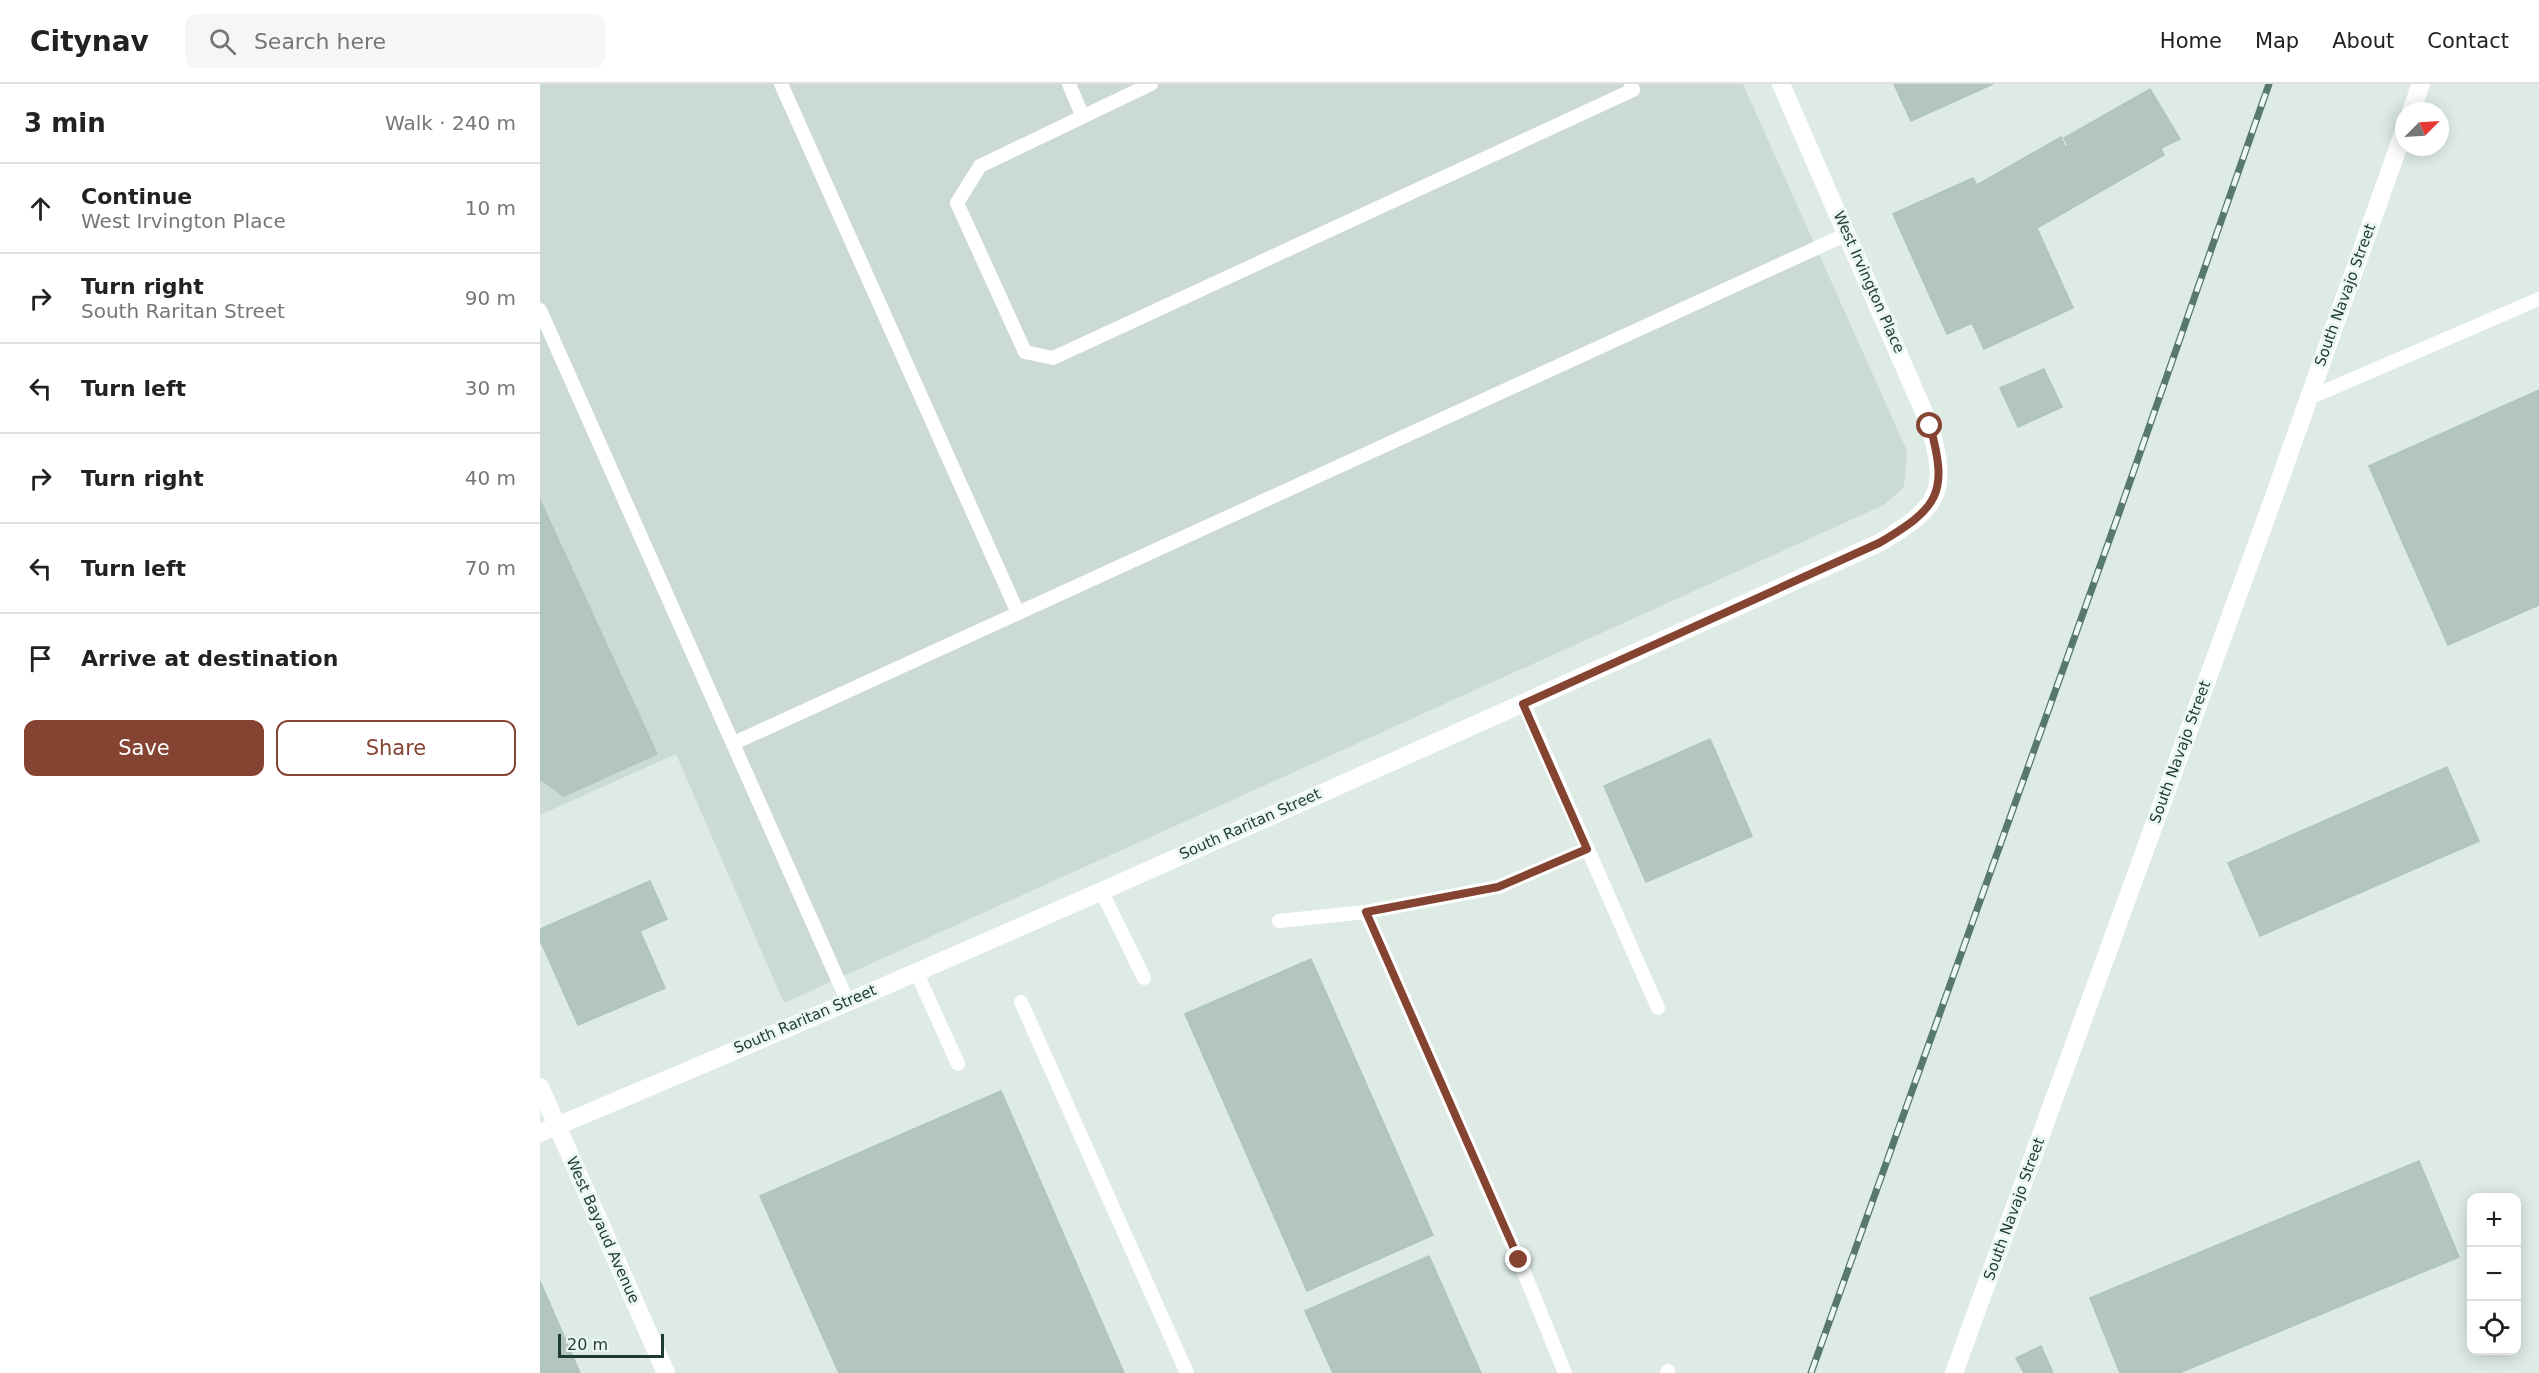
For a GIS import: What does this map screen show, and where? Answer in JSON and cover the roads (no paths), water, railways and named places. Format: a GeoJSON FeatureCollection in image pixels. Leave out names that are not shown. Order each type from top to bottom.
{"type":"FeatureCollection","features":[{"type":"Feature","properties":{"kind":"street","name":"West Irvington Place"},"geometry":{"type":"LineString","coordinates":[[1781,84],[1930,426],[1939,457],[1939,485]]}},
{"type":"Feature","properties":{"kind":"street"},"geometry":{"type":"LineString","coordinates":[[2414,102],[2421,84]]}},
{"type":"Feature","properties":{"kind":"street","name":"South Navajo Street"},"geometry":{"type":"LineString","coordinates":[[1954,1373],[2395,156]]}},
{"type":"Feature","properties":{"kind":"street","name":"South Raritan Street"},"geometry":{"type":"LineString","coordinates":[[548,1129],[1101,890],[1523,704],[1879,543],[1918,518],[1931,502],[1939,485]]}},
{"type":"Feature","properties":{"kind":"street","name":"West Bayaud Avenue"},"geometry":{"type":"LineString","coordinates":[[540,1086],[548,1129],[666,1373]]}},
{"type":"Feature","properties":{"kind":"lane"},"geometry":{"type":"LineString","coordinates":[[781,84],[1018,613]]}},
{"type":"Feature","properties":{"kind":"lane"},"geometry":{"type":"LineString","coordinates":[[1069,84],[1082,115]]}},
{"type":"Feature","properties":{"kind":"lane"},"geometry":{"type":"LineString","coordinates":[[1151,84],[1082,115],[980,166],[957,203],[1025,352],[1053,358],[1633,90],[1631,84]]}},
{"type":"Feature","properties":{"kind":"lane"},"geometry":{"type":"LineString","coordinates":[[734,743],[1847,234]]}},
{"type":"Feature","properties":{"kind":"lane"},"geometry":{"type":"LineString","coordinates":[[2309,398],[2539,299]]}},
{"type":"Feature","properties":{"kind":"lane"},"geometry":{"type":"LineString","coordinates":[[540,310],[847,1000]]}},
{"type":"Feature","properties":{"kind":"lane"},"geometry":{"type":"LineString","coordinates":[[1523,704],[1659,1008]]}},
{"type":"Feature","properties":{"kind":"lane"},"geometry":{"type":"LineString","coordinates":[[1279,921],[1366,912],[1498,887],[1587,849]]}},
{"type":"Feature","properties":{"kind":"lane"},"geometry":{"type":"LineString","coordinates":[[1101,890],[1144,978]]}},
{"type":"Feature","properties":{"kind":"lane"},"geometry":{"type":"LineString","coordinates":[[1366,912],[1519,1260],[1565,1373]]}},
{"type":"Feature","properties":{"kind":"lane"},"geometry":{"type":"LineString","coordinates":[[916,971],[958,1064]]}},
{"type":"Feature","properties":{"kind":"lane"},"geometry":{"type":"LineString","coordinates":[[1022,1002],[1186,1373]]}},
{"type":"Feature","properties":{"kind":"railway"},"geometry":{"type":"LineString","coordinates":[[1811,1373],[2119,513],[2269,84]]}}]}
